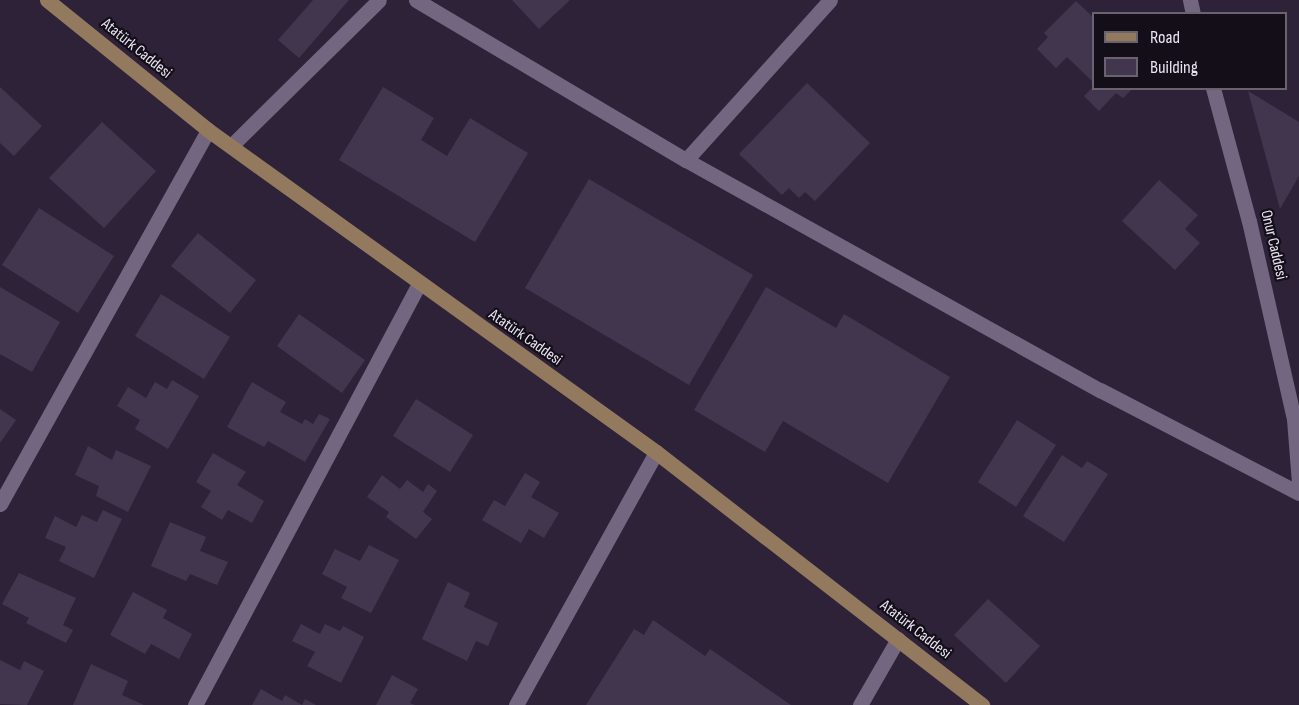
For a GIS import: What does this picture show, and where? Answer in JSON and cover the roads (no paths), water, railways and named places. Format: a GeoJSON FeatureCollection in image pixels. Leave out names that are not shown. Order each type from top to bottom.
{"type":"FeatureCollection","features":[{"type":"Feature","properties":{"kind":"main road","name":"Atatürk Caddesi"},"geometry":{"type":"LineString","coordinates":[[47,0],[208,130],[418,285],[656,452],[982,705]]}},
{"type":"Feature","properties":{"kind":"street"},"geometry":{"type":"LineString","coordinates":[[231,145],[379,0]]}},
{"type":"Feature","properties":{"kind":"street"},"geometry":{"type":"LineString","coordinates":[[416,0],[686,160],[1100,390],[1299,493]]}},
{"type":"Feature","properties":{"kind":"street"},"geometry":{"type":"LineString","coordinates":[[686,160],[830,0]]}},
{"type":"Feature","properties":{"kind":"street","name":"Onur Caddesi"},"geometry":{"type":"LineString","coordinates":[[1214,90],[1249,221],[1294,418],[1299,483]]}},
{"type":"Feature","properties":{"kind":"street"},"geometry":{"type":"LineString","coordinates":[[0,504],[208,130]]}},
{"type":"Feature","properties":{"kind":"street"},"geometry":{"type":"LineString","coordinates":[[195,705],[418,285]]}},
{"type":"Feature","properties":{"kind":"street"},"geometry":{"type":"LineString","coordinates":[[516,705],[656,452]]}},
{"type":"Feature","properties":{"kind":"street"},"geometry":{"type":"LineString","coordinates":[[860,705],[898,639]]}}]}
